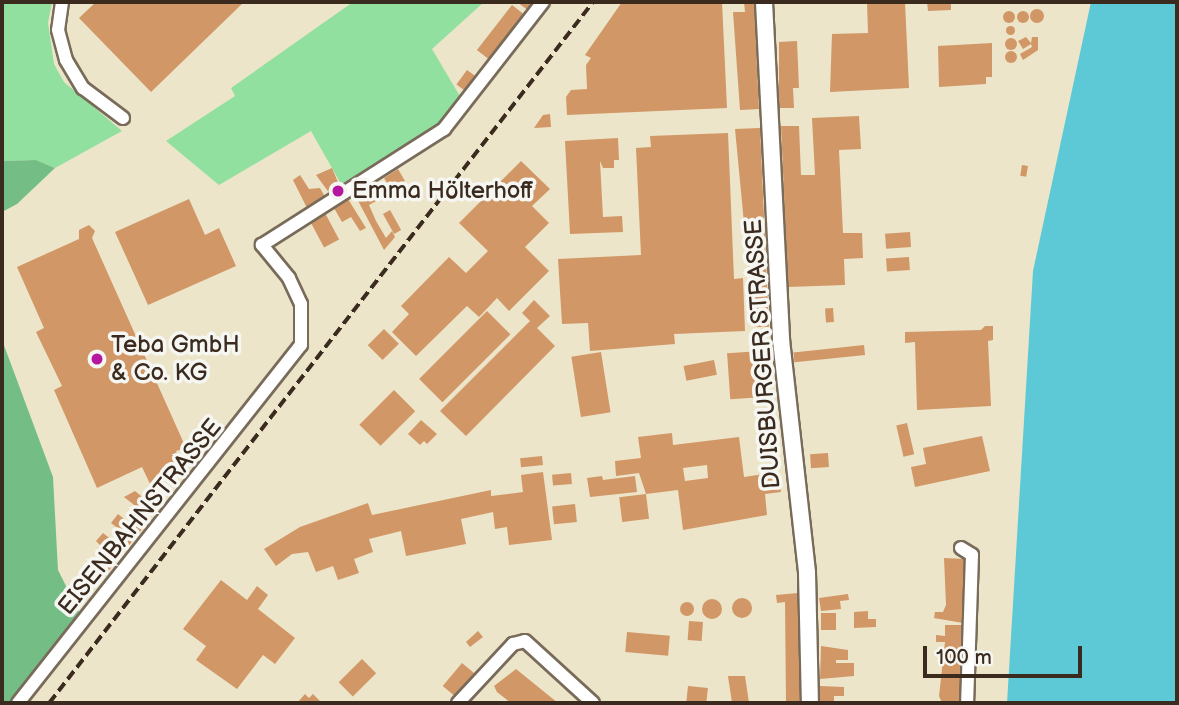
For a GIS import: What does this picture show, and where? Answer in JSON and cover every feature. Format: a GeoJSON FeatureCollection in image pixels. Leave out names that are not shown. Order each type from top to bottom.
{"type":"FeatureCollection","features":[{"type":"Feature","properties":{"kind":"main road","name":"DUISBURGER STRASSE"},"geometry":{"type":"LineString","coordinates":[[764,2],[782,340],[807,573],[810,703]]}},
{"type":"Feature","properties":{"kind":"street"},"geometry":{"type":"LineString","coordinates":[[62,2],[58,30],[66,60],[83,88],[123,118]]}},
{"type":"Feature","properties":{"kind":"street","name":"EISENBAHNSTRASSE"},"geometry":{"type":"LineString","coordinates":[[18,703],[301,345],[301,304],[289,278],[262,245],[444,129],[543,2]]}},
{"type":"Feature","properties":{"kind":"street"},"geometry":{"type":"LineString","coordinates":[[961,548],[972,555],[967,703]]}},
{"type":"Feature","properties":{"kind":"street"},"geometry":{"type":"LineString","coordinates":[[458,703],[518,642],[531,645],[593,703]]}},
{"type":"Feature","properties":{"kind":"green space"},"geometry":{"type":"Polygon","coordinates":[[[2,2],[52,2],[48,23],[54,64],[64,82],[122,131],[55,168],[36,160],[2,161],[2,2]]]}},
{"type":"Feature","properties":{"kind":"green space"},"geometry":{"type":"Polygon","coordinates":[[[353,2],[484,2],[432,49],[461,98],[441,127],[341,184],[311,131],[219,185],[166,141],[235,96],[231,88],[353,2]]]}},
{"type":"Feature","properties":{"kind":"green space"},"geometry":{"type":"Polygon","coordinates":[[[36,160],[55,168],[17,204],[2,212],[2,161],[36,160]]]}},
{"type":"Feature","properties":{"kind":"green space"},"geometry":{"type":"Polygon","coordinates":[[[2,340],[53,477],[58,570],[79,612],[10,703],[2,703],[2,340]]]}},
{"type":"Feature","properties":{"kind":"water"},"geometry":{"type":"Polygon","coordinates":[[[1091,2],[1177,2],[1177,703],[1007,703],[1033,271],[1091,2]]]}},
{"type":"Feature","properties":{"kind":"building"},"geometry":{"type":"Polygon","coordinates":[[[96,2],[244,2],[151,92],[79,18],[96,2]]]}},
{"type":"Feature","properties":{"kind":"building"},"geometry":{"type":"Polygon","coordinates":[[[517,2],[536,2],[529,11],[517,2]]]}},
{"type":"Feature","properties":{"kind":"building"},"geometry":{"type":"Polygon","coordinates":[[[622,2],[722,2],[727,108],[567,115],[566,97],[571,90],[587,89],[586,65],[591,58],[585,55],[622,2]]]}},
{"type":"Feature","properties":{"kind":"building"},"geometry":{"type":"Polygon","coordinates":[[[744,2],[754,2],[759,109],[740,110],[733,12],[745,12],[744,2]]]}},
{"type":"Feature","properties":{"kind":"building"},"geometry":{"type":"Polygon","coordinates":[[[867,2],[905,2],[909,88],[830,92],[832,34],[868,33],[867,2]]]}},
{"type":"Feature","properties":{"kind":"building"},"geometry":{"type":"Polygon","coordinates":[[[927,2],[951,2],[951,10],[928,11],[927,2]]]}},
{"type":"Feature","properties":{"kind":"building"},"geometry":{"type":"Polygon","coordinates":[[[512,5],[525,15],[490,60],[477,50],[512,5]]]}},
{"type":"Feature","properties":{"kind":"building"},"geometry":{"type":"Polygon","coordinates":[[[1037,9],[1042,11],[1042,21],[1037,23],[1032,21],[1030,16],[1032,11],[1037,9]]]}},
{"type":"Feature","properties":{"kind":"building"},"geometry":{"type":"Polygon","coordinates":[[[1023,11],[1029,17],[1023,23],[1017,17],[1023,11]]]}},
{"type":"Feature","properties":{"kind":"building"},"geometry":{"type":"Polygon","coordinates":[[[1004,12],[1014,12],[1014,22],[1004,22],[1004,12]]]}},
{"type":"Feature","properties":{"kind":"building"},"geometry":{"type":"Polygon","coordinates":[[[1010,25],[1015,30],[1010,35],[1005,30],[1010,25]]]}},
{"type":"Feature","properties":{"kind":"building"},"geometry":{"type":"Polygon","coordinates":[[[1026,37],[1031,43],[1032,37],[1038,37],[1038,50],[1023,60],[1020,54],[1032,47],[1031,44],[1023,49],[1018,41],[1026,37]]]}},
{"type":"Feature","properties":{"kind":"building"},"geometry":{"type":"Polygon","coordinates":[[[1006,39],[1016,39],[1016,49],[1006,49],[1006,39]]]}},
{"type":"Feature","properties":{"kind":"building"},"geometry":{"type":"Polygon","coordinates":[[[797,41],[799,88],[793,88],[794,108],[779,108],[779,42],[797,41]]]}},
{"type":"Feature","properties":{"kind":"building"},"geometry":{"type":"Polygon","coordinates":[[[992,43],[992,77],[986,77],[986,84],[939,87],[938,46],[992,43]]]}},
{"type":"Feature","properties":{"kind":"building"},"geometry":{"type":"Polygon","coordinates":[[[1006,52],[1016,52],[1016,62],[1006,62],[1006,52]]]}},
{"type":"Feature","properties":{"kind":"building"},"geometry":{"type":"Polygon","coordinates":[[[467,70],[478,78],[468,93],[456,85],[467,70]]]}},
{"type":"Feature","properties":{"kind":"building"},"geometry":{"type":"Polygon","coordinates":[[[550,114],[551,127],[534,128],[543,115],[550,114]]]}},
{"type":"Feature","properties":{"kind":"building"},"geometry":{"type":"Polygon","coordinates":[[[859,116],[861,149],[839,150],[843,233],[862,233],[863,258],[844,259],[845,285],[788,287],[781,126],[799,126],[801,175],[815,175],[812,118],[859,116]]]}},
{"type":"Feature","properties":{"kind":"building"},"geometry":{"type":"Polygon","coordinates":[[[760,128],[769,327],[754,327],[735,129],[760,128]]]}},
{"type":"Feature","properties":{"kind":"building"},"geometry":{"type":"Polygon","coordinates":[[[728,133],[734,279],[743,278],[745,331],[674,334],[675,344],[590,351],[588,323],[562,324],[558,259],[641,255],[636,148],[651,147],[650,136],[728,133]]]}},
{"type":"Feature","properties":{"kind":"building"},"geometry":{"type":"Polygon","coordinates":[[[618,138],[619,160],[614,160],[614,168],[603,168],[600,161],[603,217],[622,216],[623,232],[570,234],[565,141],[618,138]]]}},
{"type":"Feature","properties":{"kind":"building"},"geometry":{"type":"Polygon","coordinates":[[[521,161],[550,189],[532,206],[549,223],[525,247],[549,271],[509,311],[497,298],[479,317],[467,306],[416,356],[392,332],[409,314],[401,306],[449,257],[466,273],[488,251],[459,223],[521,161]]]}},
{"type":"Feature","properties":{"kind":"building"},"geometry":{"type":"Polygon","coordinates":[[[1022,165],[1028,166],[1026,177],[1020,176],[1022,165]]]}},
{"type":"Feature","properties":{"kind":"building"},"geometry":{"type":"Polygon","coordinates":[[[332,168],[340,187],[330,194],[316,175],[332,168]]]}},
{"type":"Feature","properties":{"kind":"building"},"geometry":{"type":"Polygon","coordinates":[[[398,169],[405,181],[397,185],[400,193],[395,196],[384,178],[398,169]]]}},
{"type":"Feature","properties":{"kind":"building"},"geometry":{"type":"Polygon","coordinates":[[[300,175],[309,189],[320,188],[325,197],[307,208],[293,180],[300,175]]]}},
{"type":"Feature","properties":{"kind":"building"},"geometry":{"type":"Polygon","coordinates":[[[370,186],[378,200],[369,205],[376,221],[386,238],[392,231],[395,237],[384,250],[355,195],[370,186]]]}},
{"type":"Feature","properties":{"kind":"building"},"geometry":{"type":"Polygon","coordinates":[[[189,199],[205,235],[219,228],[236,266],[148,305],[115,232],[189,199]]]}},
{"type":"Feature","properties":{"kind":"building"},"geometry":{"type":"Polygon","coordinates":[[[348,199],[366,228],[360,231],[351,217],[342,222],[334,208],[348,199]]]}},
{"type":"Feature","properties":{"kind":"building"},"geometry":{"type":"Polygon","coordinates":[[[390,210],[401,230],[394,234],[383,214],[390,210]]]}},
{"type":"Feature","properties":{"kind":"building"},"geometry":{"type":"Polygon","coordinates":[[[325,213],[339,239],[324,247],[310,221],[325,213]]]}},
{"type":"Feature","properties":{"kind":"building","name":"Teba GmbH & Co. KG"},"geometry":{"type":"Polygon","coordinates":[[[89,225],[95,231],[92,238],[186,448],[176,451],[185,470],[151,486],[142,467],[97,488],[54,390],[62,386],[36,332],[44,328],[17,267],[79,239],[79,230],[89,225]]]}},
{"type":"Feature","properties":{"kind":"building"},"geometry":{"type":"Polygon","coordinates":[[[910,232],[911,247],[886,249],[885,234],[910,232]]]}},
{"type":"Feature","properties":{"kind":"building"},"geometry":{"type":"Polygon","coordinates":[[[909,257],[910,270],[887,272],[886,259],[909,257]]]}},
{"type":"Feature","properties":{"kind":"building"},"geometry":{"type":"Polygon","coordinates":[[[534,300],[550,316],[537,328],[555,346],[466,436],[440,411],[530,321],[522,313],[534,300]]]}},
{"type":"Feature","properties":{"kind":"building"},"geometry":{"type":"Polygon","coordinates":[[[833,308],[834,322],[826,323],[825,309],[833,308]]]}},
{"type":"Feature","properties":{"kind":"building"},"geometry":{"type":"Polygon","coordinates":[[[487,311],[510,334],[442,402],[419,379],[487,311]]]}},
{"type":"Feature","properties":{"kind":"building"},"geometry":{"type":"Polygon","coordinates":[[[985,326],[993,326],[993,340],[988,341],[991,406],[917,410],[915,342],[905,343],[905,332],[981,330],[985,326]]]}},
{"type":"Feature","properties":{"kind":"building"},"geometry":{"type":"Polygon","coordinates":[[[384,329],[399,344],[383,360],[368,345],[384,329]]]}},
{"type":"Feature","properties":{"kind":"building"},"geometry":{"type":"Polygon","coordinates":[[[864,345],[865,355],[794,362],[793,352],[864,345]]]}},
{"type":"Feature","properties":{"kind":"building"},"geometry":{"type":"Polygon","coordinates":[[[761,351],[764,397],[730,399],[727,353],[761,351]]]}},
{"type":"Feature","properties":{"kind":"building"},"geometry":{"type":"Polygon","coordinates":[[[601,352],[611,412],[581,417],[571,357],[601,352]]]}},
{"type":"Feature","properties":{"kind":"building"},"geometry":{"type":"Polygon","coordinates":[[[714,360],[717,375],[686,381],[684,366],[714,360]]]}},
{"type":"Feature","properties":{"kind":"building"},"geometry":{"type":"Polygon","coordinates":[[[394,390],[415,411],[381,446],[359,425],[394,390]]]}},
{"type":"Feature","properties":{"kind":"building"},"geometry":{"type":"Polygon","coordinates":[[[421,420],[437,434],[427,444],[424,441],[420,445],[408,434],[421,420]]]}},
{"type":"Feature","properties":{"kind":"building"},"geometry":{"type":"Polygon","coordinates":[[[907,423],[914,454],[903,457],[896,425],[907,423]]]}},
{"type":"Feature","properties":{"kind":"building"},"geometry":{"type":"Polygon","coordinates":[[[672,433],[673,445],[739,437],[744,477],[778,472],[781,492],[765,494],[767,515],[683,530],[678,490],[646,494],[639,473],[616,476],[615,461],[641,458],[638,437],[672,433]],[[707,465],[683,468],[685,481],[708,478],[707,465]]]}},
{"type":"Feature","properties":{"kind":"building"},"geometry":{"type":"Polygon","coordinates":[[[982,436],[990,471],[915,487],[911,467],[926,464],[923,448],[982,436]]]}},
{"type":"Feature","properties":{"kind":"building"},"geometry":{"type":"Polygon","coordinates":[[[828,453],[829,467],[811,468],[810,454],[828,453]]]}},
{"type":"Feature","properties":{"kind":"building"},"geometry":{"type":"Polygon","coordinates":[[[542,456],[543,465],[521,467],[520,458],[542,456]]]}},
{"type":"Feature","properties":{"kind":"building"},"geometry":{"type":"Polygon","coordinates":[[[543,472],[552,540],[509,545],[507,527],[495,529],[493,512],[461,519],[466,544],[406,556],[401,531],[369,539],[373,552],[354,559],[359,573],[338,580],[333,566],[316,572],[308,552],[292,554],[276,566],[264,549],[300,527],[368,503],[372,515],[491,490],[491,496],[523,492],[521,475],[543,472]]]}},
{"type":"Feature","properties":{"kind":"building"},"geometry":{"type":"Polygon","coordinates":[[[571,473],[572,484],[553,486],[552,475],[571,473]]]}},
{"type":"Feature","properties":{"kind":"building"},"geometry":{"type":"Polygon","coordinates":[[[602,476],[603,480],[635,476],[637,492],[590,497],[587,478],[602,476]]]}},
{"type":"Feature","properties":{"kind":"building"},"geometry":{"type":"Polygon","coordinates":[[[135,491],[155,507],[139,522],[142,529],[106,574],[93,564],[106,551],[96,541],[103,533],[112,540],[118,537],[120,530],[111,523],[118,514],[129,523],[133,518],[138,508],[124,497],[135,491]]]}},
{"type":"Feature","properties":{"kind":"building"},"geometry":{"type":"Polygon","coordinates":[[[646,494],[649,519],[622,522],[619,497],[646,494]]]}},
{"type":"Feature","properties":{"kind":"building"},"geometry":{"type":"Polygon","coordinates":[[[575,504],[577,522],[554,524],[552,506],[575,504]]]}},
{"type":"Feature","properties":{"kind":"building"},"geometry":{"type":"Polygon","coordinates":[[[944,558],[965,559],[963,623],[934,618],[935,612],[943,612],[946,605],[944,558]]]}},
{"type":"Feature","properties":{"kind":"building"},"geometry":{"type":"Polygon","coordinates":[[[221,580],[247,600],[257,586],[268,595],[258,609],[295,638],[275,664],[263,655],[237,689],[196,660],[206,646],[183,629],[221,580]]]}},
{"type":"Feature","properties":{"kind":"building"},"geometry":{"type":"Polygon","coordinates":[[[798,593],[800,703],[786,703],[785,602],[777,603],[776,595],[798,593]]]}},
{"type":"Feature","properties":{"kind":"building"},"geometry":{"type":"Polygon","coordinates":[[[848,594],[849,600],[840,601],[841,609],[821,611],[819,598],[848,594]]]}},
{"type":"Feature","properties":{"kind":"building"},"geometry":{"type":"Polygon","coordinates":[[[742,598],[749,601],[752,608],[749,615],[742,618],[735,615],[732,608],[735,601],[742,598]]]}},
{"type":"Feature","properties":{"kind":"building"},"geometry":{"type":"Polygon","coordinates":[[[712,599],[719,602],[722,609],[719,616],[712,619],[705,616],[702,609],[705,602],[712,599]]]}},
{"type":"Feature","properties":{"kind":"building"},"geometry":{"type":"Polygon","coordinates":[[[684,602],[690,602],[694,609],[690,616],[684,616],[680,612],[680,606],[684,602]]]}},
{"type":"Feature","properties":{"kind":"building"},"geometry":{"type":"Polygon","coordinates":[[[868,611],[868,619],[876,619],[876,627],[854,628],[854,612],[868,611]]]}},
{"type":"Feature","properties":{"kind":"building"},"geometry":{"type":"Polygon","coordinates":[[[821,613],[836,613],[836,630],[821,630],[821,613]]]}},
{"type":"Feature","properties":{"kind":"building"},"geometry":{"type":"Polygon","coordinates":[[[689,621],[703,622],[702,641],[688,640],[689,621]]]}},
{"type":"Feature","properties":{"kind":"building"},"geometry":{"type":"Polygon","coordinates":[[[945,625],[963,625],[960,703],[942,703],[939,696],[945,642],[936,642],[936,635],[945,636],[945,625]]]}},
{"type":"Feature","properties":{"kind":"building"},"geometry":{"type":"Polygon","coordinates":[[[478,631],[483,637],[470,647],[466,642],[478,631]]]}},
{"type":"Feature","properties":{"kind":"building"},"geometry":{"type":"Polygon","coordinates":[[[627,632],[670,636],[668,656],[625,652],[627,632]]]}},
{"type":"Feature","properties":{"kind":"building"},"geometry":{"type":"Polygon","coordinates":[[[821,646],[848,650],[848,660],[836,660],[836,663],[854,663],[854,676],[820,679],[821,646]]]}},
{"type":"Feature","properties":{"kind":"building"},"geometry":{"type":"Polygon","coordinates":[[[362,659],[376,673],[353,696],[339,682],[362,659]]]}},
{"type":"Feature","properties":{"kind":"building"},"geometry":{"type":"Polygon","coordinates":[[[462,663],[474,673],[455,696],[443,686],[462,663]]]}},
{"type":"Feature","properties":{"kind":"building"},"geometry":{"type":"Polygon","coordinates":[[[516,669],[558,703],[511,703],[497,692],[494,686],[516,669]]]}},
{"type":"Feature","properties":{"kind":"building"},"geometry":{"type":"Polygon","coordinates":[[[728,676],[745,676],[749,703],[732,703],[728,676]]]}},
{"type":"Feature","properties":{"kind":"building"},"geometry":{"type":"Polygon","coordinates":[[[688,686],[708,688],[706,703],[686,702],[688,686]]]}},
{"type":"Feature","properties":{"kind":"building"},"geometry":{"type":"Polygon","coordinates":[[[820,686],[844,687],[844,696],[834,696],[834,703],[820,703],[820,686]]]}},
{"type":"Feature","properties":{"kind":"building"},"geometry":{"type":"Polygon","coordinates":[[[305,694],[309,698],[313,694],[322,703],[297,703],[305,694]]]}},
{"type":"Feature","properties":{"kind":"railway"},"geometry":{"type":"LineString","coordinates":[[49,703],[593,2]]}},
{"type":"Feature","properties":{"kind":"place","name":"Emma Hölterhoff"},"geometry":{"type":"Point","coordinates":[338,191]}},
{"type":"Feature","properties":{"kind":"place","name":"Teba GmbH & Co. KG"},"geometry":{"type":"Point","coordinates":[97,359]}}]}
